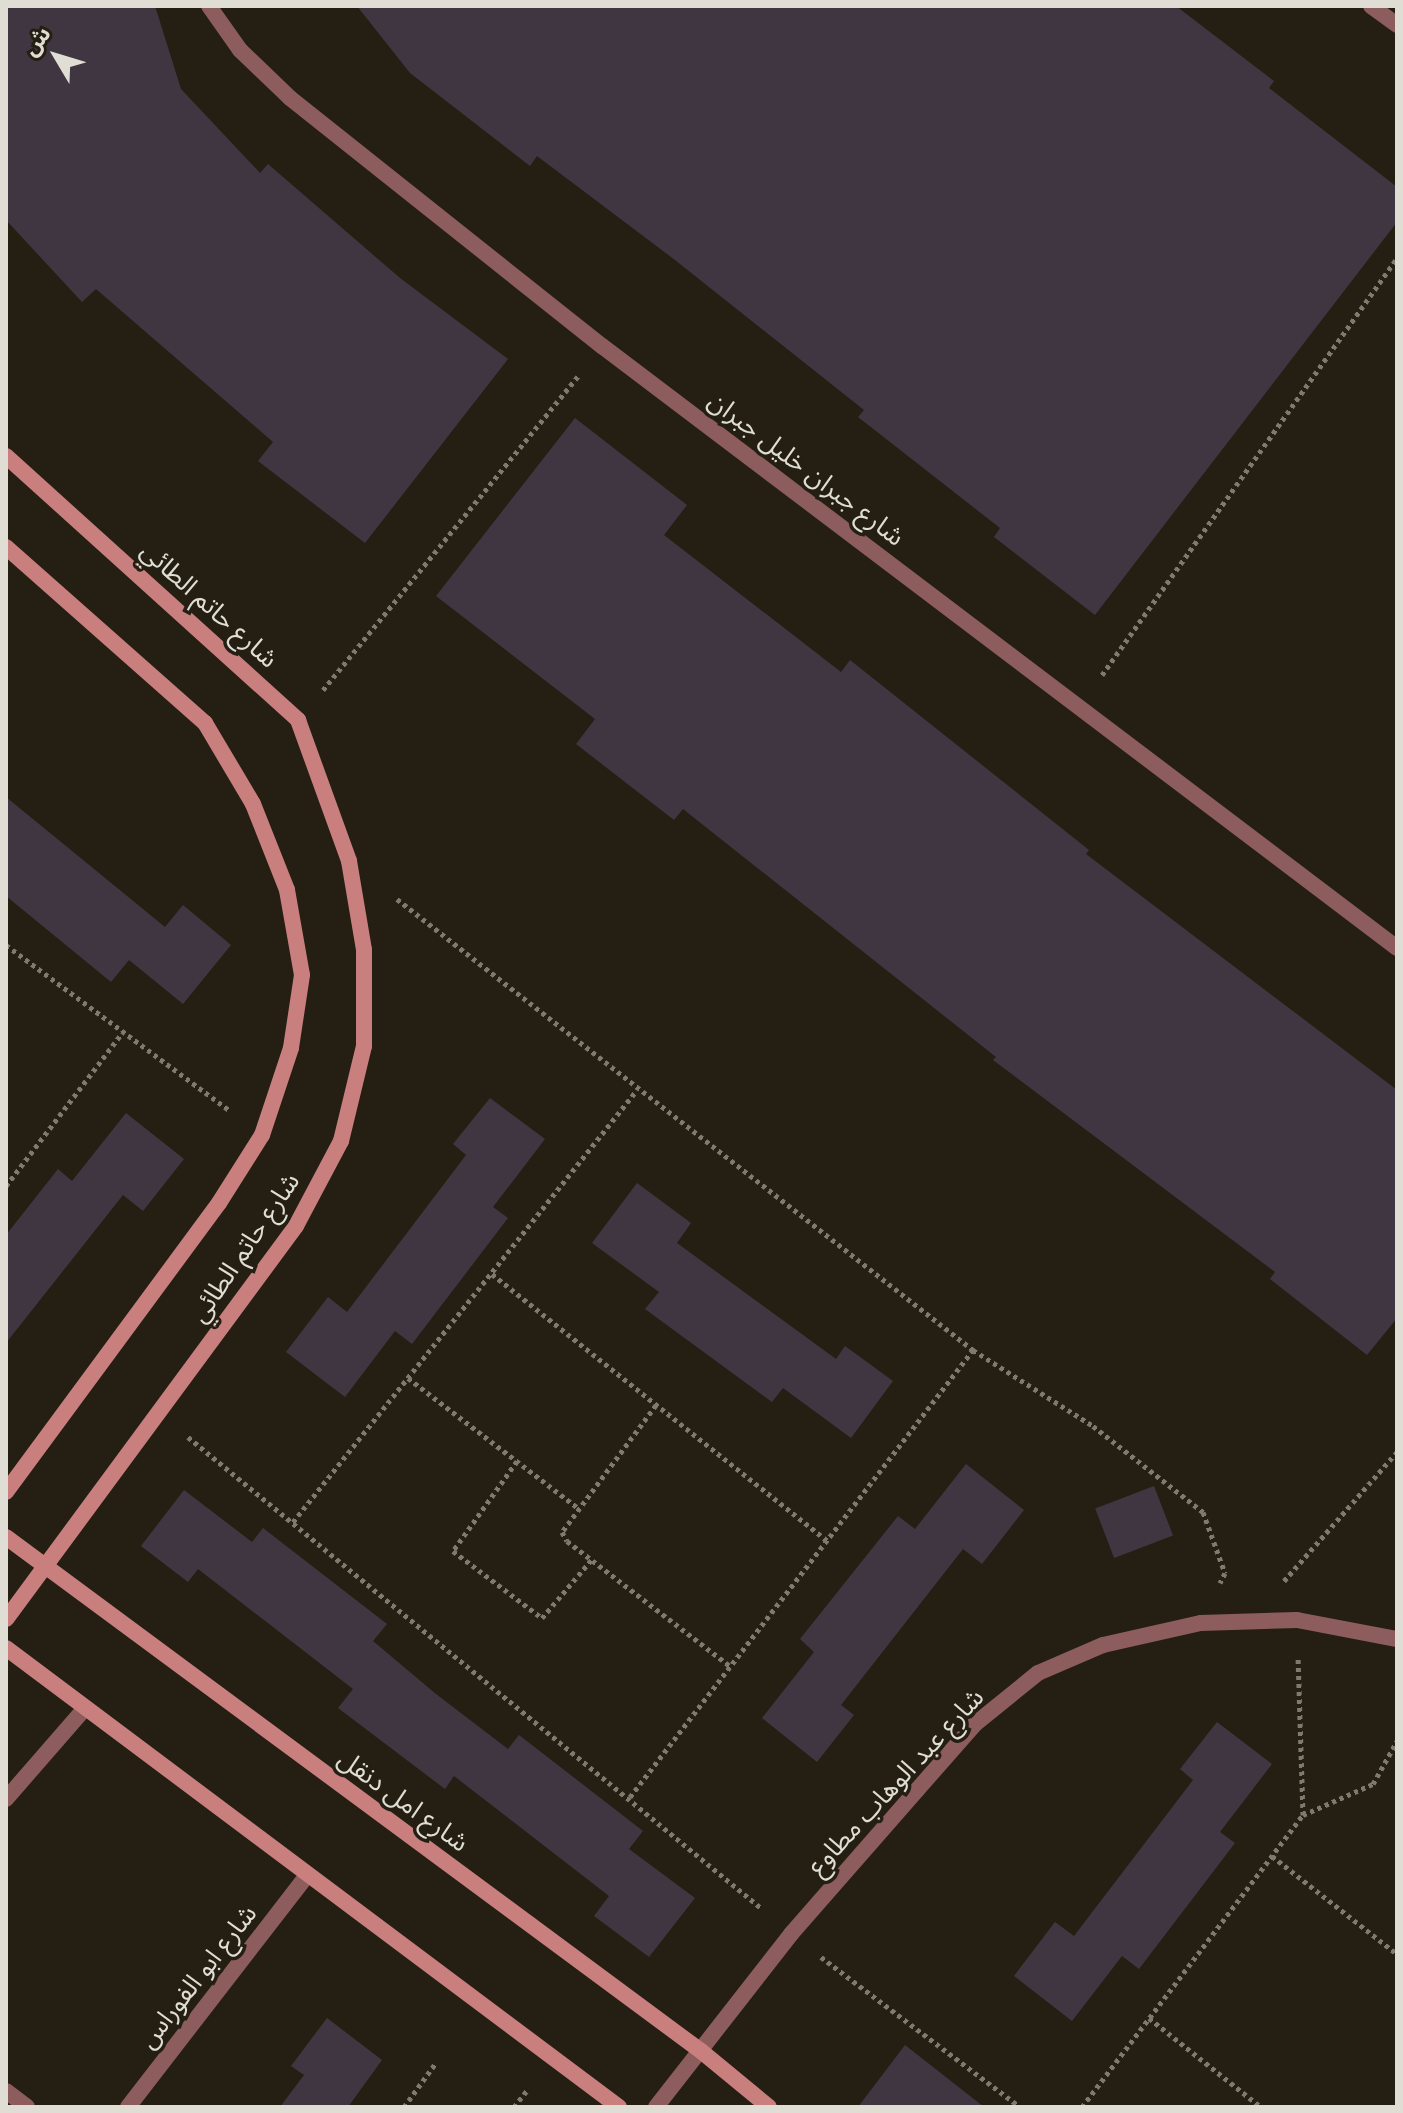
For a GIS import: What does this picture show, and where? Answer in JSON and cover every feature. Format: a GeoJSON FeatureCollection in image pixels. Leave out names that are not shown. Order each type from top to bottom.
{"type":"FeatureCollection","features":[{"type":"Feature","properties":{"kind":"street","name":"شارع جبران خليل جبران"},"geometry":{"type":"LineString","coordinates":[[209,6],[240,50],[290,98],[602,346],[1081,705],[1397,948]]}},
{"type":"Feature","properties":{"kind":"street"},"geometry":{"type":"LineString","coordinates":[[1371,6],[1397,25]]}},
{"type":"Feature","properties":{"kind":"street","name":"شارع حاتم الطائي"},"geometry":{"type":"LineString","coordinates":[[6,456],[298,720],[349,861],[364,950],[364,1046],[341,1141],[296,1226],[6,1619]]}},
{"type":"Feature","properties":{"kind":"street","name":"شارع حاتم الطائي"},"geometry":{"type":"LineString","coordinates":[[6,547],[205,723],[253,804],[287,890],[302,975],[291,1048],[262,1135],[219,1203],[6,1492]]}},
{"type":"Feature","properties":{"kind":"street","name":"شارع امل دنقل"},"geometry":{"type":"LineString","coordinates":[[6,1537],[701,2051],[769,2107]]}},
{"type":"Feature","properties":{"kind":"street","name":"شارع عبد الوهاب مطاوع"},"geometry":{"type":"LineString","coordinates":[[656,2107],[791,1934],[975,1724],[1038,1673],[1103,1645],[1201,1623],[1297,1620],[1397,1639]]}},
{"type":"Feature","properties":{"kind":"street"},"geometry":{"type":"LineString","coordinates":[[6,1648],[306,1877],[619,2107]]}},
{"type":"Feature","properties":{"kind":"street"},"geometry":{"type":"LineString","coordinates":[[6,1799],[85,1708]]}},
{"type":"Feature","properties":{"kind":"street","name":"شارع ابو الفوراس"},"geometry":{"type":"LineString","coordinates":[[128,2107],[306,1877]]}},
{"type":"Feature","properties":{"kind":"street"},"geometry":{"type":"LineString","coordinates":[[6,2091],[27,2107]]}},
{"type":"Feature","properties":{"kind":"path"},"geometry":{"type":"LineString","coordinates":[[1081,705],[1397,258]]}},
{"type":"Feature","properties":{"kind":"path"},"geometry":{"type":"LineString","coordinates":[[298,720],[602,346]]}},
{"type":"Feature","properties":{"kind":"path"},"geometry":{"type":"LineString","coordinates":[[349,861],[637,1090],[973,1350],[1093,1426],[1203,1512],[1225,1573],[1201,1623]]}},
{"type":"Feature","properties":{"kind":"path"},"geometry":{"type":"LineString","coordinates":[[6,945],[262,1135]]}},
{"type":"Feature","properties":{"kind":"path"},"geometry":{"type":"LineString","coordinates":[[7,1184],[123,1032]]}},
{"type":"Feature","properties":{"kind":"path"},"geometry":{"type":"LineString","coordinates":[[293,1522],[637,1090]]}},
{"type":"Feature","properties":{"kind":"path"},"geometry":{"type":"LineString","coordinates":[[492,1274],[827,1540]]}},
{"type":"Feature","properties":{"kind":"path"},"geometry":{"type":"LineString","coordinates":[[630,1797],[973,1350]]}},
{"type":"Feature","properties":{"kind":"path"},"geometry":{"type":"LineString","coordinates":[[408,1378],[578,1508]]}},
{"type":"Feature","properties":{"kind":"path"},"geometry":{"type":"LineString","coordinates":[[656,1405],[562,1532],[592,1559],[730,1666]]}},
{"type":"Feature","properties":{"kind":"path"},"geometry":{"type":"LineString","coordinates":[[159,1413],[630,1797],[791,1934],[1020,2107]]}},
{"type":"Feature","properties":{"kind":"path"},"geometry":{"type":"LineString","coordinates":[[1249,1621],[1397,1452]]}},
{"type":"Feature","properties":{"kind":"path"},"geometry":{"type":"LineString","coordinates":[[517,1461],[453,1551],[542,1618],[592,1559]]}},
{"type":"Feature","properties":{"kind":"path"},"geometry":{"type":"LineString","coordinates":[[1297,1620],[1303,1815]]}},
{"type":"Feature","properties":{"kind":"path"},"geometry":{"type":"LineString","coordinates":[[1082,2107],[1303,1815],[1373,1784],[1397,1741]]}},
{"type":"Feature","properties":{"kind":"path"},"geometry":{"type":"LineString","coordinates":[[1272,1856],[1397,1954]]}},
{"type":"Feature","properties":{"kind":"path"},"geometry":{"type":"LineString","coordinates":[[1149,2018],[1261,2107]]}},
{"type":"Feature","properties":{"kind":"path"},"geometry":{"type":"LineString","coordinates":[[404,2107],[435,2064]]}},
{"type":"Feature","properties":{"kind":"building"},"geometry":{"type":"Polygon","coordinates":[[[6,6],[155,6],[181,89],[260,173],[268,164],[400,278],[508,359],[365,543],[258,461],[273,442],[96,289],[82,302],[6,220],[6,6]]]}},
{"type":"Feature","properties":{"kind":"building"},"geometry":{"type":"Polygon","coordinates":[[[357,6],[1176,6],[1274,81],[1269,88],[1397,187],[1397,222],[1095,615],[994,537],[1000,528],[858,417],[864,410],[675,260],[537,156],[530,166],[410,73],[357,6]]]}},
{"type":"Feature","properties":{"kind":"building"},"geometry":{"type":"Polygon","coordinates":[[[575,418],[687,505],[664,535],[841,672],[850,660],[1089,850],[1086,854],[1397,1090],[1397,1318],[1367,1355],[1270,1279],[1275,1272],[993,1060],[996,1057],[683,809],[674,820],[576,744],[595,719],[436,596],[575,418]]]}},
{"type":"Feature","properties":{"kind":"building"},"geometry":{"type":"Polygon","coordinates":[[[6,797],[165,927],[183,905],[231,945],[183,1004],[129,960],[111,982],[6,896],[6,797]]]}},
{"type":"Feature","properties":{"kind":"building"},"geometry":{"type":"Polygon","coordinates":[[[490,1098],[545,1139],[493,1207],[508,1218],[412,1344],[395,1331],[345,1397],[286,1352],[328,1297],[347,1312],[466,1155],[453,1144],[490,1098]]]}},
{"type":"Feature","properties":{"kind":"building"},"geometry":{"type":"Polygon","coordinates":[[[126,1113],[184,1159],[143,1211],[123,1195],[6,1343],[6,1235],[58,1169],[72,1181],[126,1113]]]}},
{"type":"Feature","properties":{"kind":"building"},"geometry":{"type":"Polygon","coordinates":[[[637,1183],[691,1223],[677,1243],[836,1359],[845,1346],[893,1381],[851,1438],[783,1388],[772,1402],[645,1309],[659,1292],[592,1243],[637,1183]]]}},
{"type":"Feature","properties":{"kind":"building"},"geometry":{"type":"Polygon","coordinates":[[[966,1464],[1024,1510],[982,1564],[963,1549],[841,1705],[854,1715],[817,1762],[762,1718],[814,1652],[800,1639],[898,1516],[915,1529],[966,1464]]]}},
{"type":"Feature","properties":{"kind":"building"},"geometry":{"type":"Polygon","coordinates":[[[1154,1486],[1173,1535],[1114,1558],[1095,1509],[1154,1486]]]}},
{"type":"Feature","properties":{"kind":"building"},"geometry":{"type":"Polygon","coordinates":[[[184,1490],[252,1542],[263,1528],[387,1624],[373,1641],[436,1694],[508,1749],[519,1735],[643,1831],[629,1849],[695,1898],[649,1957],[594,1916],[609,1896],[454,1776],[445,1789],[338,1708],[353,1689],[198,1569],[188,1582],[141,1546],[184,1490]]]}},
{"type":"Feature","properties":{"kind":"building"},"geometry":{"type":"Polygon","coordinates":[[[1217,1722],[1272,1764],[1220,1832],[1235,1843],[1139,1969],[1122,1956],[1072,2021],[1014,1976],[1055,1922],[1074,1936],[1193,1780],[1180,1769],[1217,1722]]]}},
{"type":"Feature","properties":{"kind":"building"},"geometry":{"type":"Polygon","coordinates":[[[327,2018],[382,2060],[348,2107],[280,2107],[304,2075],[291,2066],[327,2018]]]}},
{"type":"Feature","properties":{"kind":"building"},"geometry":{"type":"Polygon","coordinates":[[[905,2045],[984,2107],[858,2107],[905,2045]]]}}]}
